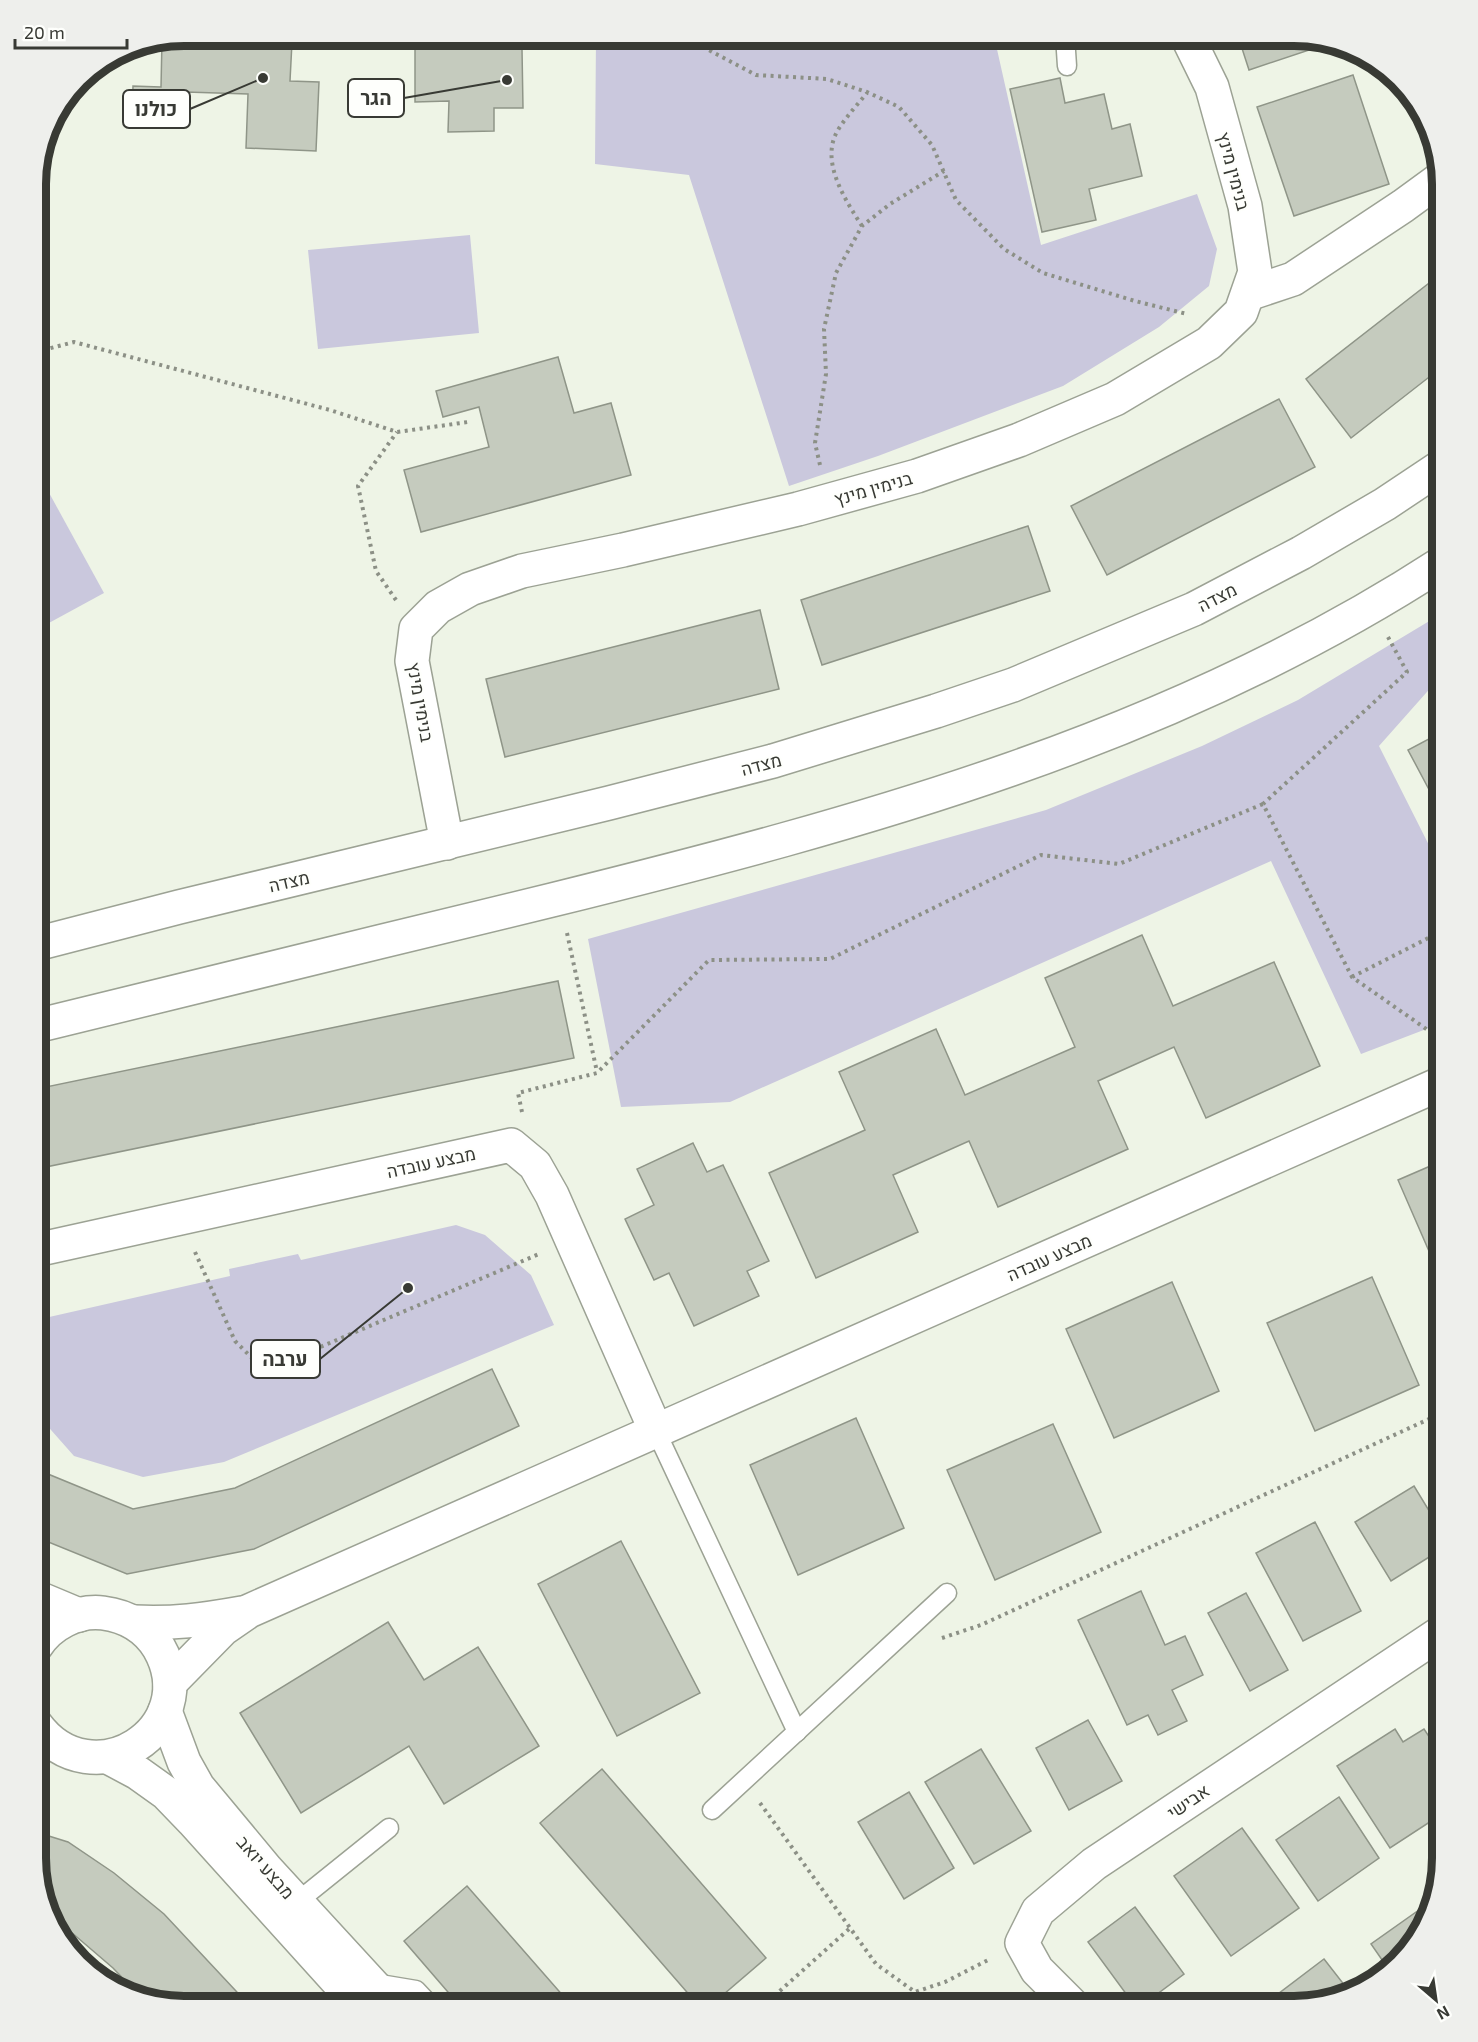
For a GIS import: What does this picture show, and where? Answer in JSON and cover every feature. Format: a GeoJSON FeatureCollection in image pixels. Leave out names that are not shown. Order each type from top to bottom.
{"type":"FeatureCollection","features":[{"type":"Feature","properties":{"kind":"street","name":"בנימין מינץ"},"geometry":{"type":"LineString","coordinates":[[447,843],[411,661],[416,629],[438,607],[462,594],[522,571],[623,550],[829,500],[928,472],[1019,440],[1115,399],[1209,343],[1241,312],[1255,272],[1245,206],[1212,87],[1192,47]]}},
{"type":"Feature","properties":{"kind":"street"},"geometry":{"type":"LineString","coordinates":[[1248,294],[1293,279],[1403,207],[1432,185]]}},
{"type":"Feature","properties":{"kind":"street","name":"מצדה"},"geometry":{"type":"LineString","coordinates":[[47,941],[773,761],[1013,685],[1194,609],[1301,553],[1432,472]]}},
{"type":"Feature","properties":{"kind":"street"},"geometry":{"type":"LineString","coordinates":[[46,1023],[559,898],[794,837],[961,788],[1041,760],[1228,682],[1371,606],[1432,568]]}},
{"type":"Feature","properties":{"kind":"street","name":"מבצע עובדה"},"geometry":{"type":"LineString","coordinates":[[108,1757],[126,1752],[143,1742],[156,1728],[168,1697],[223,1629],[249,1611],[1432,1087]]}},
{"type":"Feature","properties":{"kind":"street","name":"מבצע עובדה"},"geometry":{"type":"LineString","coordinates":[[46,1248],[511,1145],[535,1165],[552,1195],[656,1431]]}},
{"type":"Feature","properties":{"kind":"street"},"geometry":{"type":"LineString","coordinates":[[46,1601],[79,1615]]}},
{"type":"Feature","properties":{"kind":"street","name":"מבצע עובדה"},"geometry":{"type":"LineString","coordinates":[[134,1623],[167,1624],[249,1611]]}},
{"type":"Feature","properties":{"kind":"street"},"geometry":{"type":"LineString","coordinates":[[46,1633],[58,1623],[79,1615],[98,1613],[117,1615],[134,1623]]}},
{"type":"Feature","properties":{"kind":"street","name":"מבצע יואב"},"geometry":{"type":"LineString","coordinates":[[134,1623],[153,1638],[165,1659],[168,1697],[184,1762],[198,1787],[267,1870],[297,1902],[373,1995]]}},
{"type":"Feature","properties":{"kind":"street","name":"אבישי"},"geometry":{"type":"LineString","coordinates":[[1022,1943],[1038,1911],[1094,1864],[1432,1639]]}},
{"type":"Feature","properties":{"kind":"street"},"geometry":{"type":"LineString","coordinates":[[46,1738],[63,1750],[84,1757],[108,1757]]}},
{"type":"Feature","properties":{"kind":"street","name":"מבצע יואב"},"geometry":{"type":"LineString","coordinates":[[108,1757],[138,1773],[173,1800],[372,1995]]}},
{"type":"Feature","properties":{"kind":"street"},"geometry":{"type":"LineString","coordinates":[[1022,1943],[1037,1970],[1063,1996]]}},
{"type":"Feature","properties":{"kind":"lane"},"geometry":{"type":"LineString","coordinates":[[1066,47],[1067,66]]}},
{"type":"Feature","properties":{"kind":"lane"},"geometry":{"type":"LineString","coordinates":[[656,1431],[797,1732]]}},
{"type":"Feature","properties":{"kind":"lane"},"geometry":{"type":"LineString","coordinates":[[712,1810],[947,1593]]}},
{"type":"Feature","properties":{"kind":"lane"},"geometry":{"type":"LineString","coordinates":[[297,1902],[389,1828]]}},
{"type":"Feature","properties":{"kind":"lane"},"geometry":{"type":"LineString","coordinates":[[389,1995],[416,1990],[421,1995]]}},
{"type":"Feature","properties":{"kind":"path"},"geometry":{"type":"LineString","coordinates":[[704,47],[756,75],[827,79],[867,92],[899,107],[932,145],[956,200],[1004,249],[1043,273],[1134,301],[1228,325]]}},
{"type":"Feature","properties":{"kind":"path"},"geometry":{"type":"LineString","coordinates":[[862,226],[840,192],[831,158],[837,132],[867,92]]}},
{"type":"Feature","properties":{"kind":"path"},"geometry":{"type":"LineString","coordinates":[[829,500],[815,442],[826,374],[824,329],[836,273],[862,226],[890,204],[944,171]]}},
{"type":"Feature","properties":{"kind":"path"},"geometry":{"type":"LineString","coordinates":[[47,349],[74,342],[330,410],[397,432],[468,422]]}},
{"type":"Feature","properties":{"kind":"path"},"geometry":{"type":"LineString","coordinates":[[397,432],[358,486],[376,571],[416,629]]}},
{"type":"Feature","properties":{"kind":"path"},"geometry":{"type":"LineString","coordinates":[[535,1165],[518,1093],[597,1073],[709,960],[830,959],[1041,855],[1119,864],[1263,804],[1407,672],[1371,606]]}},
{"type":"Feature","properties":{"kind":"path"},"geometry":{"type":"LineString","coordinates":[[1263,804],[1352,977],[1432,1033]]}},
{"type":"Feature","properties":{"kind":"path"},"geometry":{"type":"LineString","coordinates":[[559,898],[597,1073]]}},
{"type":"Feature","properties":{"kind":"path"},"geometry":{"type":"LineString","coordinates":[[1352,977],[1432,936]]}},
{"type":"Feature","properties":{"kind":"path"},"geometry":{"type":"LineString","coordinates":[[180,1218],[235,1341],[256,1362],[285,1362],[572,1240]]}},
{"type":"Feature","properties":{"kind":"path"},"geometry":{"type":"LineString","coordinates":[[938,1640],[981,1625],[1432,1418]]}},
{"type":"Feature","properties":{"kind":"path"},"geometry":{"type":"LineString","coordinates":[[744,1781],[876,1964],[915,1992],[945,1982],[1022,1943]]}},
{"type":"Feature","properties":{"kind":"path"},"geometry":{"type":"LineString","coordinates":[[775,1996],[850,1928]]}},
{"type":"Feature","properties":{"kind":"shaded area"},"geometry":{"type":"Polygon","coordinates":[[[596,47],[996,47],[1041,245],[1197,194],[1217,249],[1209,286],[1159,327],[1063,386],[878,456],[789,486],[689,175],[595,164],[596,47]]]}},
{"type":"Feature","properties":{"kind":"shaded area"},"geometry":{"type":"Polygon","coordinates":[[[470,235],[479,333],[318,349],[308,250],[470,235]]]}},
{"type":"Feature","properties":{"kind":"shaded area"},"geometry":{"type":"Polygon","coordinates":[[[47,489],[104,593],[47,624],[47,489]]]}},
{"type":"Feature","properties":{"kind":"shaded area"},"geometry":{"type":"Polygon","coordinates":[[[1432,619],[1432,686],[1379,746],[1432,851],[1432,1027],[1361,1054],[1271,861],[730,1102],[621,1107],[588,939],[1046,810],[1202,746],[1298,700],[1432,619]]]}},
{"type":"Feature","properties":{"kind":"shaded area"},"geometry":{"type":"Polygon","coordinates":[[[456,1225],[485,1235],[531,1275],[554,1325],[224,1462],[143,1477],[74,1456],[46,1425],[46,1318],[230,1276],[229,1269],[298,1254],[301,1260],[456,1225]]]}},
{"type":"Feature","properties":{"kind":"building"},"geometry":{"type":"Polygon","coordinates":[[[292,47],[290,81],[319,82],[316,151],[246,148],[248,94],[186,92],[185,124],[132,122],[133,86],[161,87],[162,49],[292,47]]]}},
{"type":"Feature","properties":{"kind":"building"},"geometry":{"type":"Polygon","coordinates":[[[1242,47],[1314,48],[1249,70],[1242,47]]]}},
{"type":"Feature","properties":{"kind":"building"},"geometry":{"type":"Polygon","coordinates":[[[415,49],[522,49],[523,108],[494,108],[494,131],[448,132],[449,101],[415,102],[415,49]]]}},
{"type":"Feature","properties":{"kind":"building"},"geometry":{"type":"Polygon","coordinates":[[[1353,75],[1389,184],[1294,216],[1257,107],[1353,75]]]}},
{"type":"Feature","properties":{"kind":"building"},"geometry":{"type":"Polygon","coordinates":[[[1060,78],[1065,103],[1104,94],[1112,129],[1130,124],[1142,176],[1089,189],[1096,220],[1042,232],[1010,89],[1060,78]]]}},
{"type":"Feature","properties":{"kind":"building"},"geometry":{"type":"Polygon","coordinates":[[[1432,281],[1432,375],[1351,438],[1306,379],[1432,281]]]}},
{"type":"Feature","properties":{"kind":"building"},"geometry":{"type":"Polygon","coordinates":[[[558,357],[574,413],[611,403],[631,475],[421,532],[404,470],[489,447],[479,407],[443,417],[436,391],[558,357]]]}},
{"type":"Feature","properties":{"kind":"building"},"geometry":{"type":"Polygon","coordinates":[[[1279,399],[1315,467],[1107,575],[1071,506],[1279,399]]]}},
{"type":"Feature","properties":{"kind":"building"},"geometry":{"type":"Polygon","coordinates":[[[1028,526],[1050,591],[822,665],[801,600],[1028,526]]]}},
{"type":"Feature","properties":{"kind":"building"},"geometry":{"type":"Polygon","coordinates":[[[760,610],[779,689],[505,757],[486,679],[760,610]]]}},
{"type":"Feature","properties":{"kind":"building"},"geometry":{"type":"Polygon","coordinates":[[[1432,737],[1432,795],[1408,750],[1432,737]]]}},
{"type":"Feature","properties":{"kind":"building"},"geometry":{"type":"Polygon","coordinates":[[[1142,935],[1173,1006],[1274,962],[1320,1066],[1206,1118],[1174,1047],[1098,1081],[1128,1149],[998,1207],[969,1141],[893,1175],[918,1232],[816,1278],[769,1173],[865,1130],[839,1072],[936,1029],[965,1095],[1075,1047],[1045,978],[1142,935]]]}},
{"type":"Feature","properties":{"kind":"building"},"geometry":{"type":"Polygon","coordinates":[[[558,981],[574,1058],[46,1167],[46,1087],[558,981]]]}},
{"type":"Feature","properties":{"kind":"building"},"geometry":{"type":"Polygon","coordinates":[[[693,1143],[707,1172],[723,1165],[769,1261],[747,1271],[759,1296],[694,1326],[669,1273],[654,1280],[625,1219],[654,1205],[637,1169],[693,1143]]]}},
{"type":"Feature","properties":{"kind":"building"},"geometry":{"type":"Polygon","coordinates":[[[1432,1165],[1432,1258],[1398,1180],[1432,1165]]]}},
{"type":"Feature","properties":{"kind":"building"},"geometry":{"type":"Polygon","coordinates":[[[1372,1277],[1419,1385],[1315,1431],[1267,1323],[1372,1277]]]}},
{"type":"Feature","properties":{"kind":"building"},"geometry":{"type":"Polygon","coordinates":[[[1172,1282],[1219,1391],[1114,1438],[1066,1329],[1172,1282]]]}},
{"type":"Feature","properties":{"kind":"building"},"geometry":{"type":"Polygon","coordinates":[[[492,1369],[519,1426],[254,1549],[127,1574],[46,1541],[46,1472],[133,1509],[235,1488],[492,1369]]]}},
{"type":"Feature","properties":{"kind":"building"},"geometry":{"type":"Polygon","coordinates":[[[856,1418],[904,1528],[798,1575],[750,1465],[856,1418]]]}},
{"type":"Feature","properties":{"kind":"building"},"geometry":{"type":"Polygon","coordinates":[[[1053,1424],[1101,1532],[995,1580],[947,1470],[1053,1424]]]}},
{"type":"Feature","properties":{"kind":"building"},"geometry":{"type":"Polygon","coordinates":[[[1414,1486],[1432,1516],[1432,1555],[1391,1581],[1355,1522],[1414,1486]]]}},
{"type":"Feature","properties":{"kind":"building"},"geometry":{"type":"Polygon","coordinates":[[[1315,1522],[1361,1611],[1303,1641],[1256,1553],[1315,1522]]]}},
{"type":"Feature","properties":{"kind":"building"},"geometry":{"type":"Polygon","coordinates":[[[621,1541],[700,1693],[617,1736],[538,1584],[621,1541]]]}},
{"type":"Feature","properties":{"kind":"building"},"geometry":{"type":"Polygon","coordinates":[[[1141,1591],[1165,1645],[1185,1636],[1203,1675],[1172,1690],[1187,1721],[1158,1735],[1148,1715],[1127,1725],[1078,1620],[1141,1591]]]}},
{"type":"Feature","properties":{"kind":"building"},"geometry":{"type":"Polygon","coordinates":[[[1246,1593],[1288,1670],[1250,1691],[1208,1613],[1246,1593]]]}},
{"type":"Feature","properties":{"kind":"building"},"geometry":{"type":"Polygon","coordinates":[[[388,1622],[424,1680],[478,1647],[539,1746],[444,1804],[409,1746],[301,1813],[240,1713],[388,1622]]]}},
{"type":"Feature","properties":{"kind":"building"},"geometry":{"type":"Polygon","coordinates":[[[1088,1720],[1122,1781],[1069,1810],[1036,1748],[1088,1720]]]}},
{"type":"Feature","properties":{"kind":"building"},"geometry":{"type":"Polygon","coordinates":[[[1395,1729],[1403,1742],[1424,1729],[1432,1741],[1432,1821],[1390,1848],[1337,1766],[1395,1729]]]}},
{"type":"Feature","properties":{"kind":"building"},"geometry":{"type":"Polygon","coordinates":[[[981,1749],[1031,1831],[974,1864],[925,1782],[981,1749]]]}},
{"type":"Feature","properties":{"kind":"building"},"geometry":{"type":"Polygon","coordinates":[[[602,1769],[766,1958],[722,1995],[690,1995],[540,1823],[602,1769]]]}},
{"type":"Feature","properties":{"kind":"building"},"geometry":{"type":"Polygon","coordinates":[[[909,1792],[954,1868],[904,1899],[858,1822],[909,1792]]]}},
{"type":"Feature","properties":{"kind":"building"},"geometry":{"type":"Polygon","coordinates":[[[1339,1797],[1379,1858],[1318,1901],[1276,1840],[1339,1797]]]}},
{"type":"Feature","properties":{"kind":"building"},"geometry":{"type":"Polygon","coordinates":[[[1242,1828],[1299,1908],[1231,1956],[1174,1876],[1242,1828]]]}},
{"type":"Feature","properties":{"kind":"building"},"geometry":{"type":"Polygon","coordinates":[[[46,1835],[68,1842],[114,1873],[164,1914],[240,1995],[176,1995],[149,1991],[132,1985],[65,1926],[51,1893],[46,1857],[46,1835]]]}},
{"type":"Feature","properties":{"kind":"building"},"geometry":{"type":"Polygon","coordinates":[[[467,1886],[563,1995],[451,1995],[404,1941],[467,1886]]]}},
{"type":"Feature","properties":{"kind":"building"},"geometry":{"type":"Polygon","coordinates":[[[1135,1907],[1184,1974],[1155,1996],[1128,1996],[1088,1942],[1135,1907]]]}},
{"type":"Feature","properties":{"kind":"building"},"geometry":{"type":"Polygon","coordinates":[[[1422,1908],[1403,1941],[1383,1962],[1371,1944],[1422,1908]]]}},
{"type":"Feature","properties":{"kind":"building"},"geometry":{"type":"Polygon","coordinates":[[[1324,1959],[1345,1985],[1311,1994],[1293,1996],[1278,1994],[1324,1959]]]}},
{"type":"Feature","properties":{"kind":"place","name":"כולנו"},"geometry":{"type":"Point","coordinates":[263,78]}},
{"type":"Feature","properties":{"kind":"place","name":"הגר"},"geometry":{"type":"Point","coordinates":[507,80]}},
{"type":"Feature","properties":{"kind":"place","name":"ערבה"},"geometry":{"type":"Point","coordinates":[408,1288]}}]}
